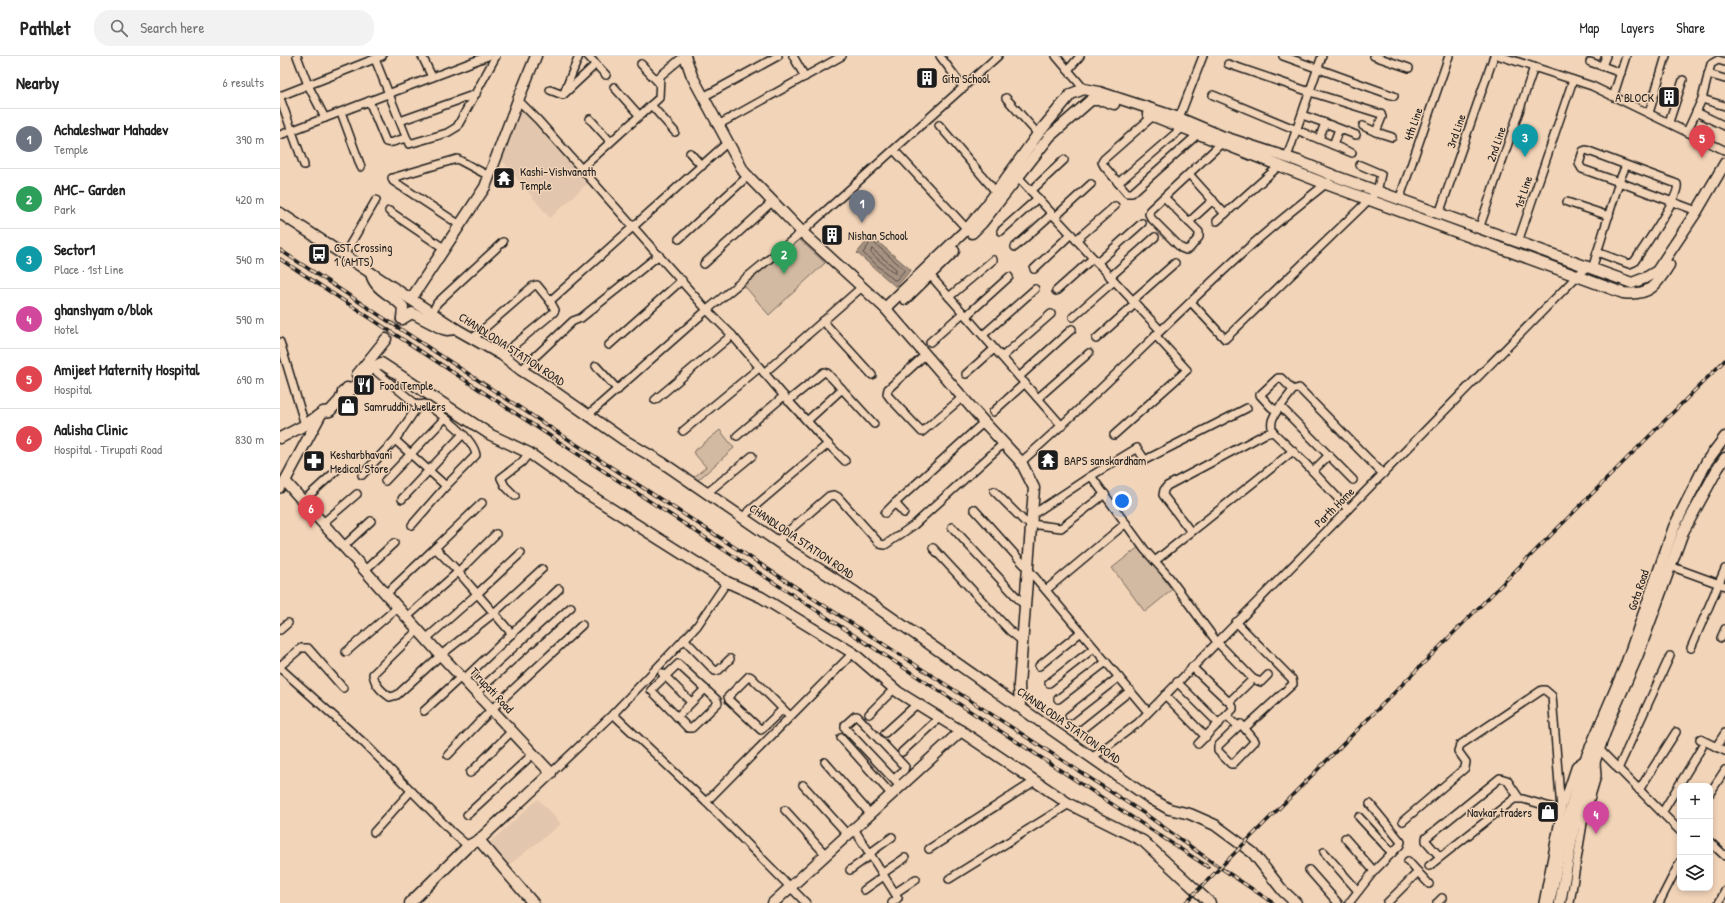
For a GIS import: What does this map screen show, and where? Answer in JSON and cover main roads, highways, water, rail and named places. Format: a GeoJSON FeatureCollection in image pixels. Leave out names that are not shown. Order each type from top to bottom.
{"type":"FeatureCollection","features":[{"type":"Feature","properties":{"kind":"water"},"geometry":{"type":"Polygon","coordinates":[[[871,236],[911,270],[896,287],[857,253],[871,236]]]}},
{"type":"Feature","properties":{"kind":"tunnel"},"geometry":{"type":"LineString","coordinates":[[386,339],[402,319]]}},
{"type":"Feature","properties":{"kind":"railway"},"geometry":{"type":"LineString","coordinates":[[280,250],[1148,816],[1273,903]]}},
{"type":"Feature","properties":{"kind":"railway"},"geometry":{"type":"LineString","coordinates":[[280,259],[1208,867]]}},
{"type":"Feature","properties":{"kind":"railway"},"geometry":{"type":"LineString","coordinates":[[1185,903],[1725,360]]}},
{"type":"Feature","properties":{"kind":"place","name":"Gita School"},"geometry":{"type":"Point","coordinates":[927,78]}},
{"type":"Feature","properties":{"kind":"place","name":"A BLOCK"},"geometry":{"type":"Point","coordinates":[1669,97]}},
{"type":"Feature","properties":{"kind":"place","name":"Sector1"},"geometry":{"type":"Point","coordinates":[1525,157]}},
{"type":"Feature","properties":{"kind":"place","name":"Amijeet Maternity Hospital"},"geometry":{"type":"Point","coordinates":[1702,158]}},
{"type":"Feature","properties":{"kind":"place","name":"Kashi-Vishvanath Temple"},"geometry":{"type":"Point","coordinates":[504,178]}},
{"type":"Feature","properties":{"kind":"place","name":"Achaleshwar Mahadev"},"geometry":{"type":"Point","coordinates":[862,223]}},
{"type":"Feature","properties":{"kind":"place","name":"Nishan School"},"geometry":{"type":"Point","coordinates":[832,235]}},
{"type":"Feature","properties":{"kind":"place","name":"GST Crossing 1 (AMTS)"},"geometry":{"type":"Point","coordinates":[319,254]}},
{"type":"Feature","properties":{"kind":"place","name":"AMC- Garden"},"geometry":{"type":"Point","coordinates":[784,274]}},
{"type":"Feature","properties":{"kind":"place","name":"Food Temple"},"geometry":{"type":"Point","coordinates":[364,385]}},
{"type":"Feature","properties":{"kind":"place","name":"Samruddhi Jwellers"},"geometry":{"type":"Point","coordinates":[348,406]}},
{"type":"Feature","properties":{"kind":"place","name":"BAPS sanskardham"},"geometry":{"type":"Point","coordinates":[1048,460]}},
{"type":"Feature","properties":{"kind":"place","name":"Kesharbhavani Medical Store"},"geometry":{"type":"Point","coordinates":[314,461]}},
{"type":"Feature","properties":{"kind":"place","name":"Aalisha Clinic"},"geometry":{"type":"Point","coordinates":[311,528]}},
{"type":"Feature","properties":{"kind":"place","name":"Navkar traders"},"geometry":{"type":"Point","coordinates":[1548,812]}},
{"type":"Feature","properties":{"kind":"place","name":"ghanshyam o/blok"},"geometry":{"type":"Point","coordinates":[1596,834]}}]}
